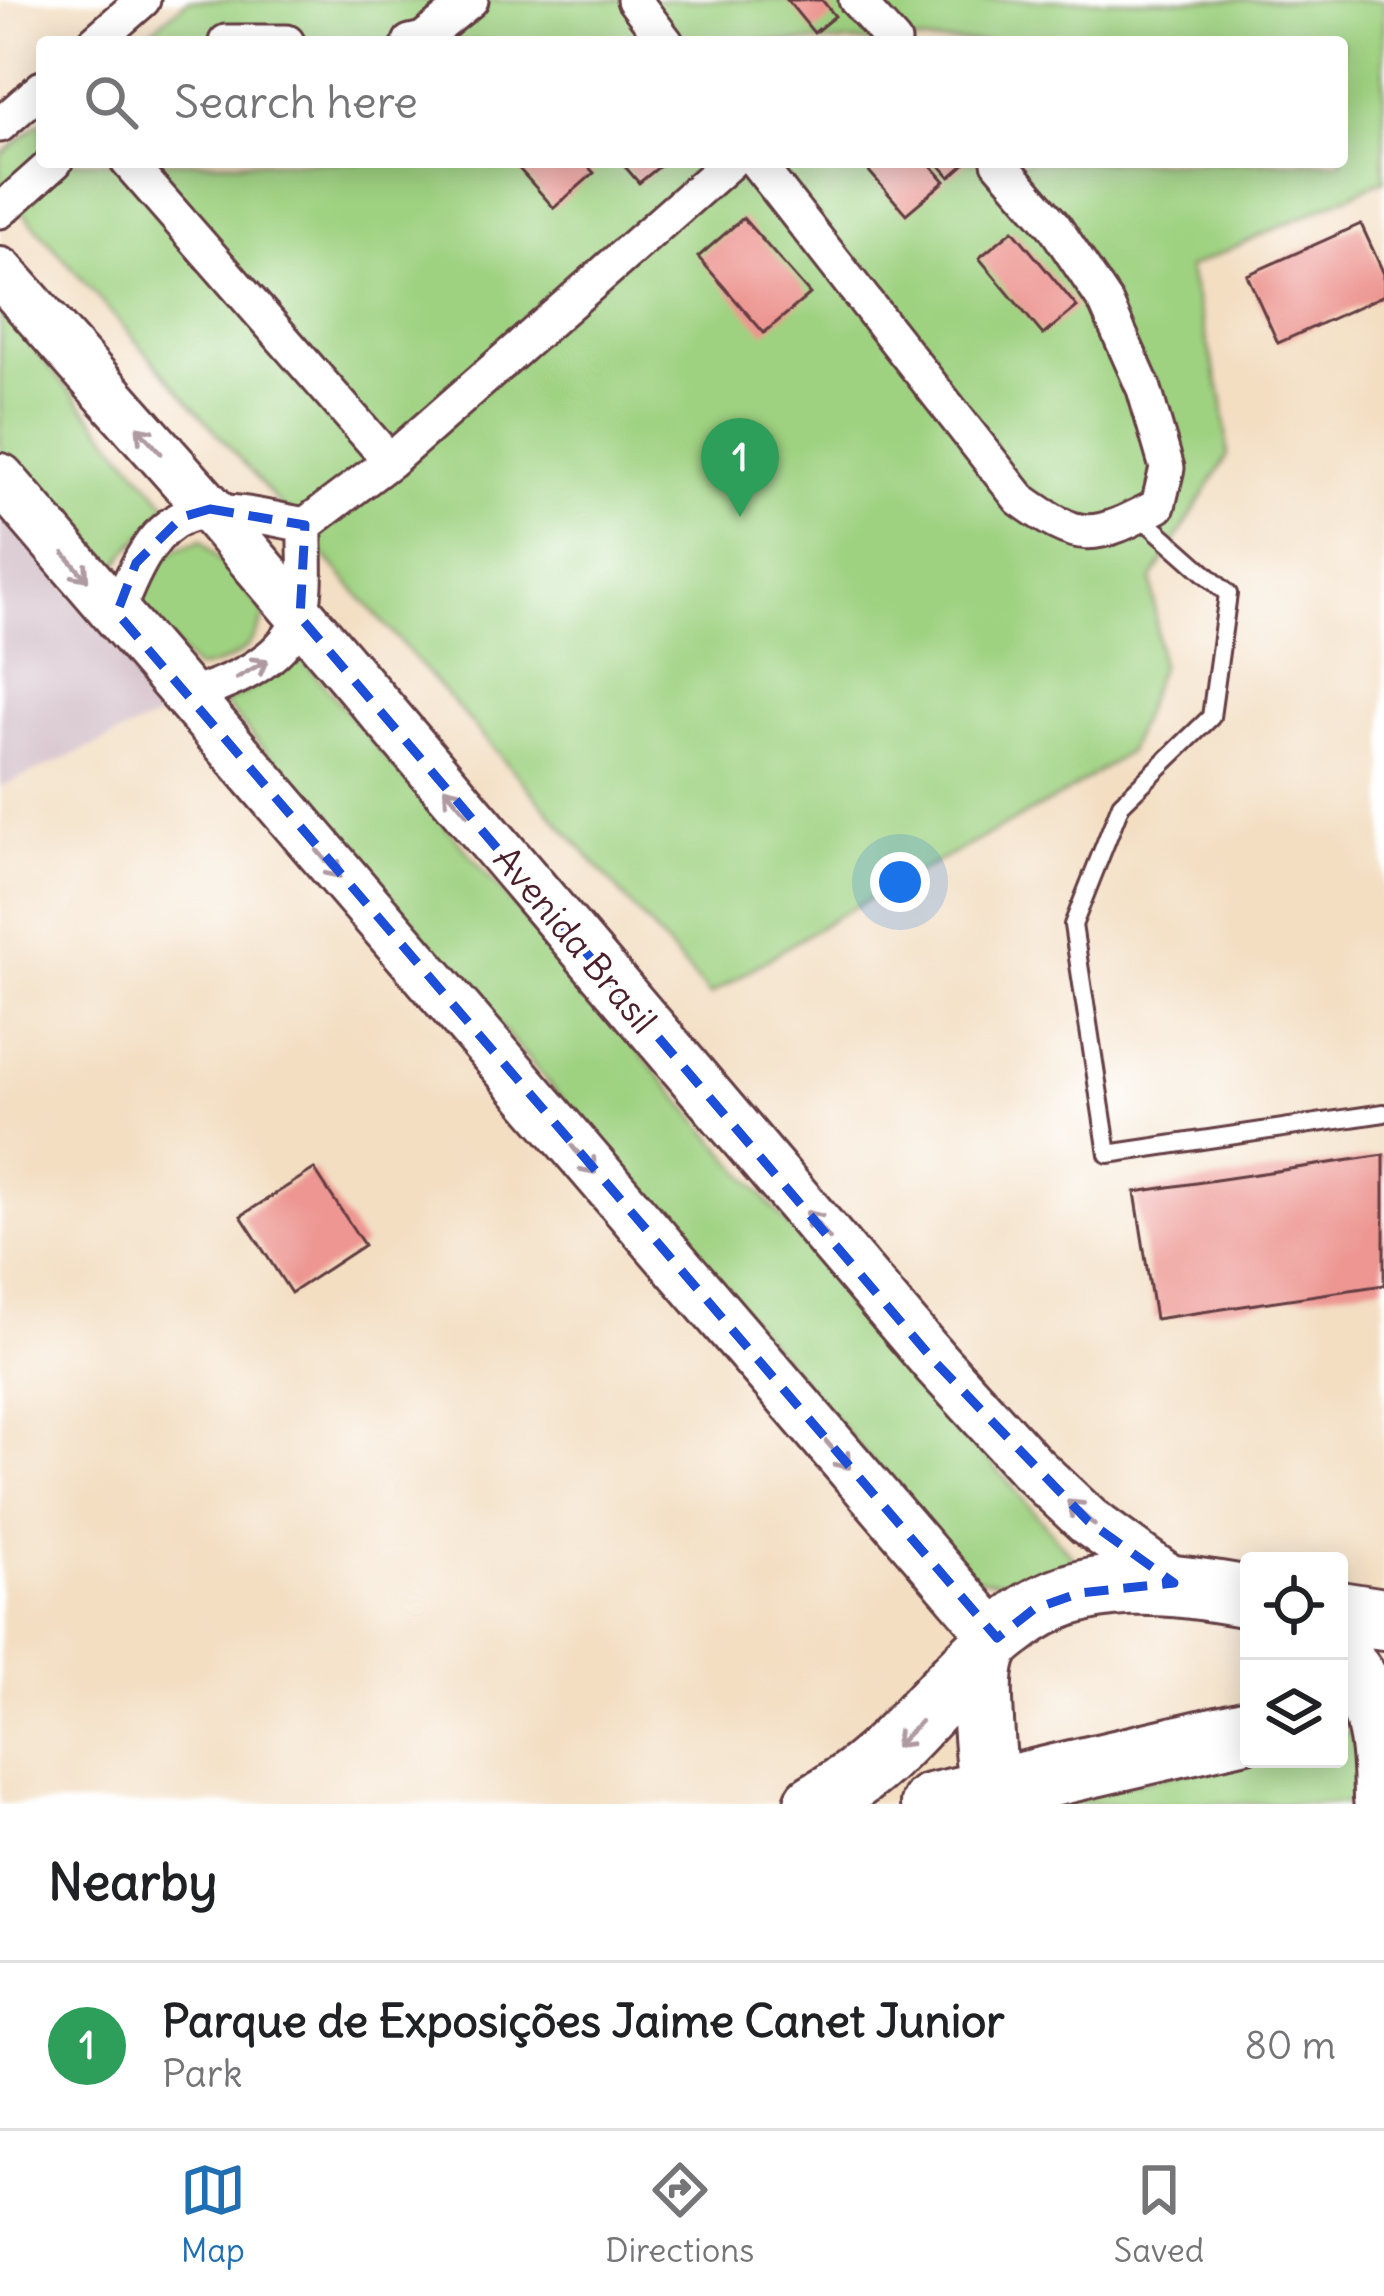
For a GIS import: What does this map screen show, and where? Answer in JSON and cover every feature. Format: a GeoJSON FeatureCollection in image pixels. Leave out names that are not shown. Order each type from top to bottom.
{"type":"FeatureCollection","features":[{"type":"Feature","properties":{"kind":"highway"},"geometry":{"type":"LineString","coordinates":[[815,1804],[854,1783],[898,1745],[992,1644],[1034,1609],[1079,1593],[1129,1584],[1220,1594]]}},
{"type":"Feature","properties":{"kind":"highway"},"geometry":{"type":"LineString","coordinates":[[1348,1613],[1384,1619]]}},
{"type":"Feature","properties":{"kind":"highway"},"geometry":{"type":"LineString","coordinates":[[992,1644],[981,1683],[993,1796]]}},
{"type":"Feature","properties":{"kind":"highway"},"geometry":{"type":"LineString","coordinates":[[1358,1693],[1383,1735],[1384,1799]]}},
{"type":"Feature","properties":{"kind":"highway"},"geometry":{"type":"LineString","coordinates":[[931,1804],[993,1796],[1240,1732]]}},
{"type":"Feature","properties":{"kind":"main road","name":"Avenida Brasil"},"geometry":{"type":"LineString","coordinates":[[0,272],[211,509],[936,1364],[1031,1467],[1088,1521],[1220,1594]]}},
{"type":"Feature","properties":{"kind":"main road"},"geometry":{"type":"LineString","coordinates":[[0,478],[992,1644]]}},
{"type":"Feature","properties":{"kind":"street"},"geometry":{"type":"LineString","coordinates":[[102,36],[143,0]]}},
{"type":"Feature","properties":{"kind":"street"},"geometry":{"type":"LineString","coordinates":[[427,36],[471,0]]}},
{"type":"Feature","properties":{"kind":"street"},"geometry":{"type":"LineString","coordinates":[[634,0],[661,36]]}},
{"type":"Feature","properties":{"kind":"street"},"geometry":{"type":"LineString","coordinates":[[856,0],[886,36]]}},
{"type":"Feature","properties":{"kind":"street"},"geometry":{"type":"LineString","coordinates":[[0,125],[36,93]]}},
{"type":"Feature","properties":{"kind":"street"},"geometry":{"type":"LineString","coordinates":[[0,211],[48,168]]}},
{"type":"Feature","properties":{"kind":"street"},"geometry":{"type":"LineString","coordinates":[[133,168],[390,461]]}},
{"type":"Feature","properties":{"kind":"street"},"geometry":{"type":"LineString","coordinates":[[117,614],[136,563],[158,533],[182,517],[211,509],[304,525],[390,461],[723,168]]}},
{"type":"Feature","properties":{"kind":"street"},"geometry":{"type":"LineString","coordinates":[[761,168],[1020,499],[1062,530],[1110,530],[1158,506],[1167,468],[1144,389],[1106,303],[1054,226],[1004,168]]}},
{"type":"Feature","properties":{"kind":"street"},"geometry":{"type":"LineString","coordinates":[[186,697],[232,681],[273,657],[300,617],[304,525]]}},
{"type":"Feature","properties":{"kind":"lane"},"geometry":{"type":"LineString","coordinates":[[1139,515],[1228,594],[1211,717],[1121,804],[1073,925],[1108,1154],[1384,1113]]}},
{"type":"Feature","properties":{"kind":"highlighted area"},"geometry":{"type":"Polygon","coordinates":[[[210,509],[305,525],[300,617],[936,1363],[1088,1521],[1174,1583],[1079,1593],[1034,1609],[997,1638],[117,613],[136,563],[182,517],[210,509]]]}},
{"type":"Feature","properties":{"kind":"shaded area"},"geometry":{"type":"Polygon","coordinates":[[[0,508],[173,711],[0,787],[0,508]]]}},
{"type":"Feature","properties":{"kind":"green space"},"geometry":{"type":"Polygon","coordinates":[[[188,0],[1384,0],[1384,180],[1188,268],[1223,402],[1228,455],[1152,579],[1160,667],[1128,752],[1066,793],[834,918],[710,995],[0,186],[0,156],[36,126],[36,168],[1348,168],[1348,36],[144,36],[188,0]]]}},
{"type":"Feature","properties":{"kind":"green space"},"geometry":{"type":"Polygon","coordinates":[[[0,309],[175,514],[137,541],[108,579],[0,453],[0,309]]]}},
{"type":"Feature","properties":{"kind":"green space"},"geometry":{"type":"Polygon","coordinates":[[[202,540],[265,613],[255,637],[240,653],[195,669],[139,605],[159,562],[202,540]]]}},
{"type":"Feature","properties":{"kind":"green space"},"geometry":{"type":"Polygon","coordinates":[[[290,645],[1083,1569],[1017,1583],[971,1578],[223,702],[262,681],[290,645]]]}},
{"type":"Feature","properties":{"kind":"green space"},"geometry":{"type":"Polygon","coordinates":[[[1366,1727],[1368,1804],[1026,1804],[1240,1761],[1240,1768],[1348,1768],[1348,1732],[1366,1727]]]}},
{"type":"Feature","properties":{"kind":"building"},"geometry":{"type":"Polygon","coordinates":[[[787,0],[822,0],[835,16],[814,33],[787,0]]]}},
{"type":"Feature","properties":{"kind":"building"},"geometry":{"type":"Polygon","coordinates":[[[518,168],[589,168],[594,173],[554,208],[518,168]]]}},
{"type":"Feature","properties":{"kind":"building"},"geometry":{"type":"Polygon","coordinates":[[[626,168],[658,168],[639,183],[626,168]]]}},
{"type":"Feature","properties":{"kind":"building"},"geometry":{"type":"Polygon","coordinates":[[[866,168],[933,168],[945,181],[906,214],[866,168]]]}},
{"type":"Feature","properties":{"kind":"building"},"geometry":{"type":"Polygon","coordinates":[[[743,218],[810,294],[764,333],[698,257],[743,218]]]}},
{"type":"Feature","properties":{"kind":"building"},"geometry":{"type":"Polygon","coordinates":[[[1361,224],[1384,274],[1384,295],[1278,343],[1247,275],[1361,224]]]}},
{"type":"Feature","properties":{"kind":"building"},"geometry":{"type":"Polygon","coordinates":[[[1013,230],[1077,307],[1043,335],[979,258],[1013,230]]]}},
{"type":"Feature","properties":{"kind":"building"},"geometry":{"type":"Polygon","coordinates":[[[1384,1155],[1384,1285],[1155,1319],[1135,1192],[1384,1155]]]}},
{"type":"Feature","properties":{"kind":"building"},"geometry":{"type":"Polygon","coordinates":[[[314,1169],[364,1245],[291,1293],[241,1216],[314,1169]]]}},
{"type":"Feature","properties":{"kind":"place","name":"Parque de Exposições Jaime Canet Junior"},"geometry":{"type":"Point","coordinates":[740,517]}}]}
